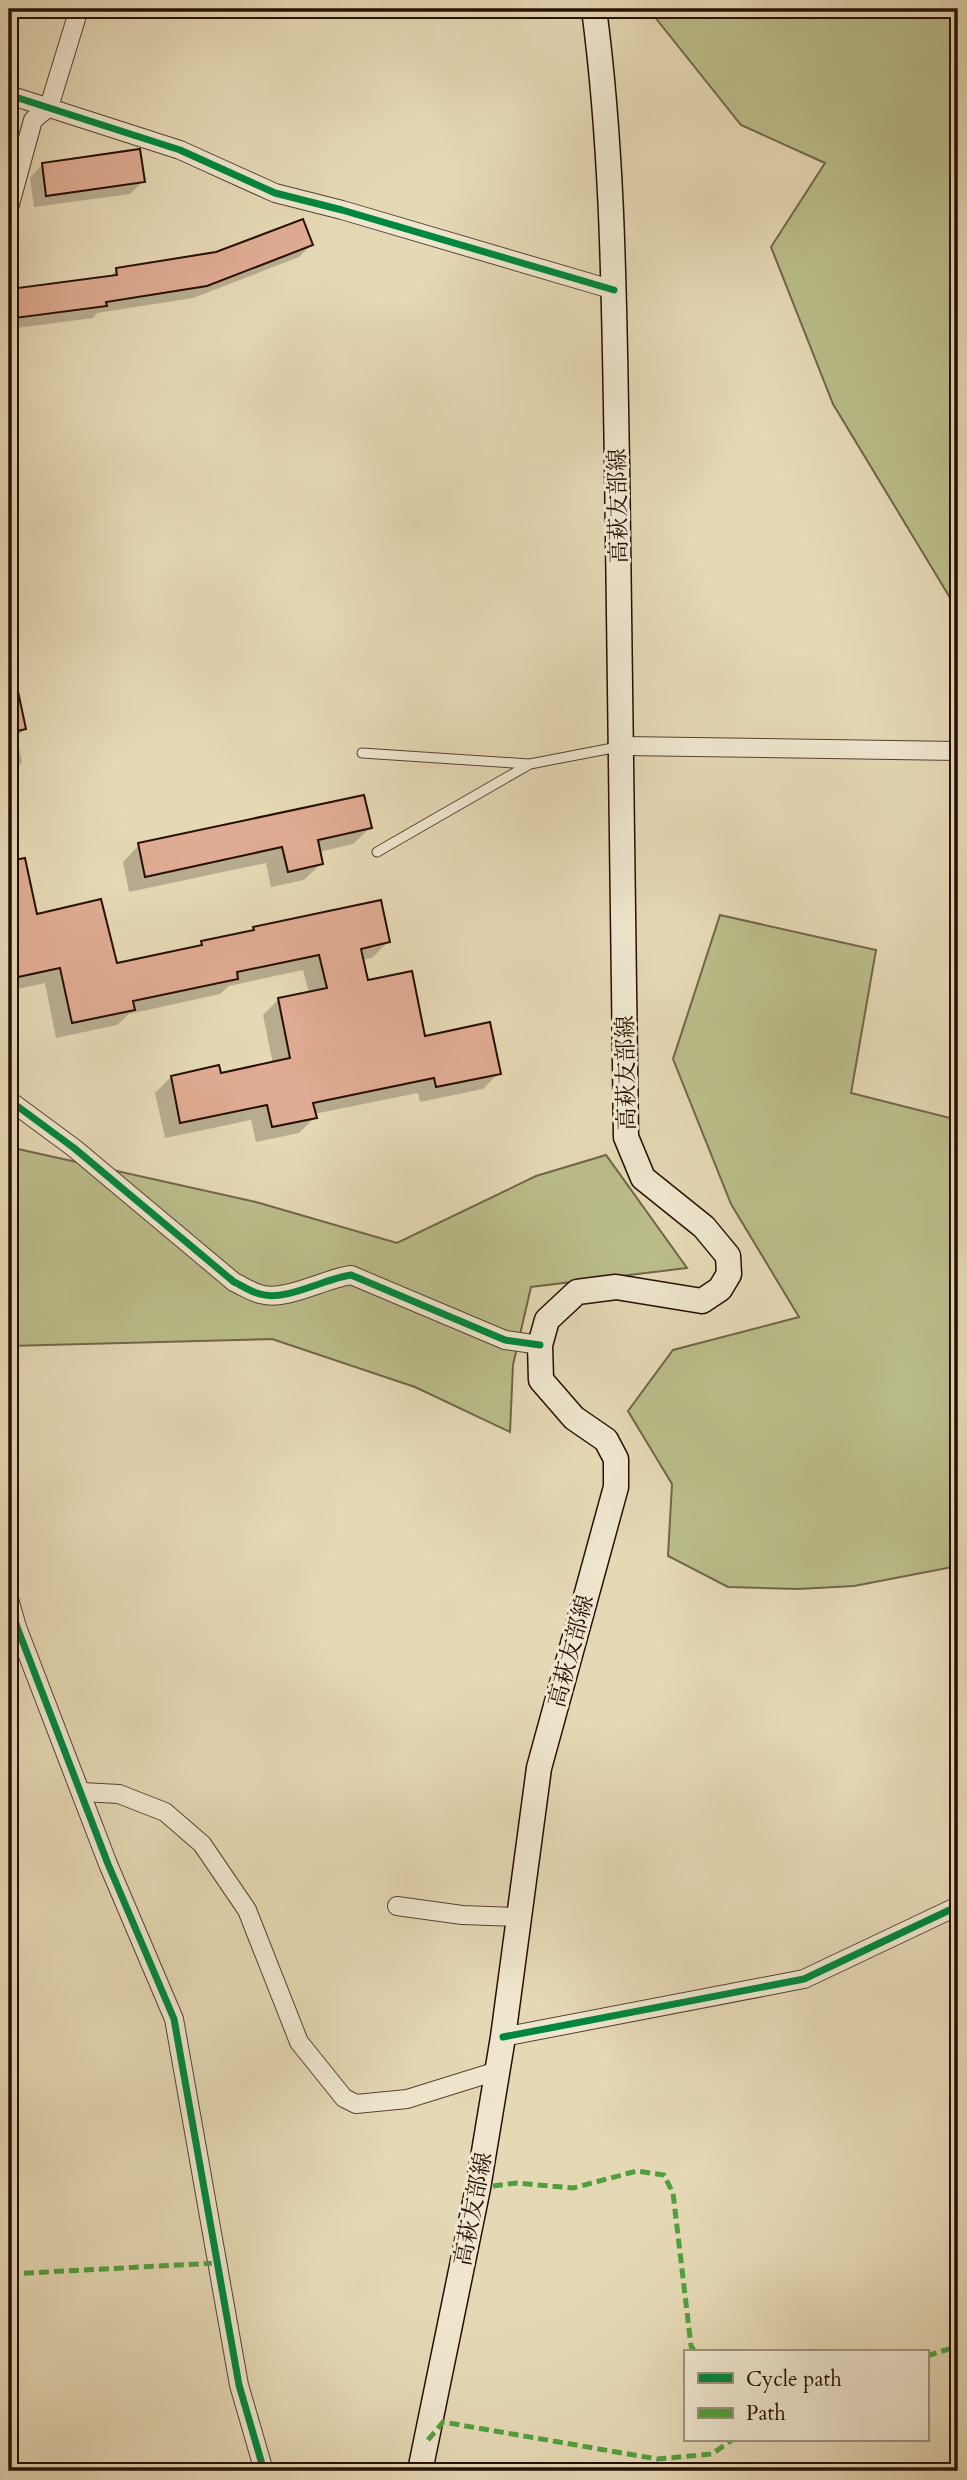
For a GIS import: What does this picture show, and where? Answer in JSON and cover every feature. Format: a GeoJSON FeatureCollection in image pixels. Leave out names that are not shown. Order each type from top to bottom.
{"type":"FeatureCollection","features":[{"type":"Feature","properties":{"kind":"main road","name":"高萩友部線"},"geometry":{"type":"LineString","coordinates":[[420,2471],[478,2188],[503,2037],[539,1768],[616,1487],[615,1459],[606,1440],[574,1418],[541,1380],[540,1345],[547,1320],[577,1292],[616,1287],[702,1301],[720,1289],[729,1274],[728,1256],[704,1227],[643,1178],[626,1137],[624,746],[614,290],[604,84],[594,9]]}},
{"type":"Feature","properties":{"kind":"street"},"geometry":{"type":"LineString","coordinates":[[9,208],[33,120],[49,107],[79,9]]}},
{"type":"Feature","properties":{"kind":"street"},"geometry":{"type":"LineString","coordinates":[[9,95],[180,150],[275,193],[614,290]]}},
{"type":"Feature","properties":{"kind":"street"},"geometry":{"type":"LineString","coordinates":[[624,746],[958,751]]}},
{"type":"Feature","properties":{"kind":"street"},"geometry":{"type":"LineString","coordinates":[[9,1100],[75,1148],[234,1282],[260,1295],[281,1296],[332,1278],[351,1275],[505,1340],[540,1345]]}},
{"type":"Feature","properties":{"kind":"street"},"geometry":{"type":"LineString","coordinates":[[9,1599],[17,1627],[108,1864],[174,2019],[239,2385],[264,2471]]}},
{"type":"Feature","properties":{"kind":"street"},"geometry":{"type":"LineString","coordinates":[[82,1792],[119,1794],[165,1812],[202,1843],[247,1910],[299,2042],[344,2098],[356,2104],[407,2099],[497,2071]]}},
{"type":"Feature","properties":{"kind":"street"},"geometry":{"type":"LineString","coordinates":[[397,1906],[462,1915],[519,1917]]}},
{"type":"Feature","properties":{"kind":"street"},"geometry":{"type":"LineString","coordinates":[[503,2037],[804,1979],[958,1906]]}},
{"type":"Feature","properties":{"kind":"lane"},"geometry":{"type":"LineString","coordinates":[[362,753],[530,764],[624,746]]}},
{"type":"Feature","properties":{"kind":"lane"},"geometry":{"type":"LineString","coordinates":[[377,852],[530,764]]}},
{"type":"Feature","properties":{"kind":"green space"},"geometry":{"type":"Polygon","coordinates":[[[658,9],[958,9],[958,611],[833,404],[771,247],[825,163],[741,125],[654,16],[658,9]]]}},
{"type":"Feature","properties":{"kind":"green space"},"geometry":{"type":"Polygon","coordinates":[[[720,915],[876,950],[851,1093],[958,1120],[958,1566],[854,1586],[798,1589],[728,1587],[668,1556],[672,1484],[628,1411],[673,1350],[799,1317],[731,1204],[673,1059],[720,915]]]}},
{"type":"Feature","properties":{"kind":"green space"},"geometry":{"type":"Polygon","coordinates":[[[9,1147],[256,1202],[397,1243],[536,1176],[606,1155],[687,1268],[531,1287],[513,1365],[510,1432],[415,1387],[272,1339],[9,1346],[9,1147]]]}},
{"type":"Feature","properties":{"kind":"building"},"geometry":{"type":"Polygon","coordinates":[[[140,149],[145,182],[46,196],[42,163],[140,149]]]}},
{"type":"Feature","properties":{"kind":"building"},"geometry":{"type":"Polygon","coordinates":[[[303,219],[313,245],[207,286],[106,302],[107,306],[15,318],[10,289],[117,275],[116,268],[216,252],[303,219]]]}},
{"type":"Feature","properties":{"kind":"building"},"geometry":{"type":"Polygon","coordinates":[[[9,682],[16,682],[26,729],[9,733],[9,682]]]}},
{"type":"Feature","properties":{"kind":"building"},"geometry":{"type":"Polygon","coordinates":[[[364,795],[372,828],[318,840],[323,864],[288,872],[282,847],[145,877],[138,843],[364,795]]]}},
{"type":"Feature","properties":{"kind":"building"},"geometry":{"type":"Polygon","coordinates":[[[25,858],[37,914],[101,899],[117,963],[202,945],[201,941],[254,930],[253,927],[381,900],[390,942],[361,949],[368,980],[412,971],[425,1036],[490,1022],[501,1074],[436,1087],[434,1078],[313,1103],[317,1118],[272,1127],[267,1105],[180,1123],[171,1076],[219,1065],[221,1073],[290,1058],[278,998],[327,988],[319,955],[237,972],[238,979],[133,1001],[135,1010],[72,1023],[60,968],[9,979],[9,861],[25,858]]]}},
{"type":"Feature","properties":{"kind":"marked path"},"geometry":{"type":"LineString","coordinates":[[478,2188],[516,2183],[573,2188],[637,2171],[664,2175],[673,2193],[691,2346],[694,2350]]}},
{"type":"Feature","properties":{"kind":"marked path"},"geometry":{"type":"LineString","coordinates":[[9,2274],[216,2263]]}},
{"type":"Feature","properties":{"kind":"marked path"},"geometry":{"type":"LineString","coordinates":[[928,2356],[958,2346]]}},
{"type":"Feature","properties":{"kind":"marked path"},"geometry":{"type":"LineString","coordinates":[[428,2440],[443,2422],[657,2459],[712,2454],[729,2442]]}},
{"type":"Feature","properties":{"kind":"cycle path"},"geometry":{"type":"LineString","coordinates":[[9,95],[180,150],[275,193],[614,290]]}},
{"type":"Feature","properties":{"kind":"cycle path"},"geometry":{"type":"LineString","coordinates":[[9,1100],[74,1148],[234,1282],[250,1290],[270,1296],[281,1295],[351,1275],[505,1340],[540,1345]]}},
{"type":"Feature","properties":{"kind":"cycle path"},"geometry":{"type":"LineString","coordinates":[[9,1599],[17,1627],[108,1864],[174,2019],[239,2385],[264,2471]]}},
{"type":"Feature","properties":{"kind":"cycle path"},"geometry":{"type":"LineString","coordinates":[[503,2037],[804,1979],[958,1906]]}}]}
